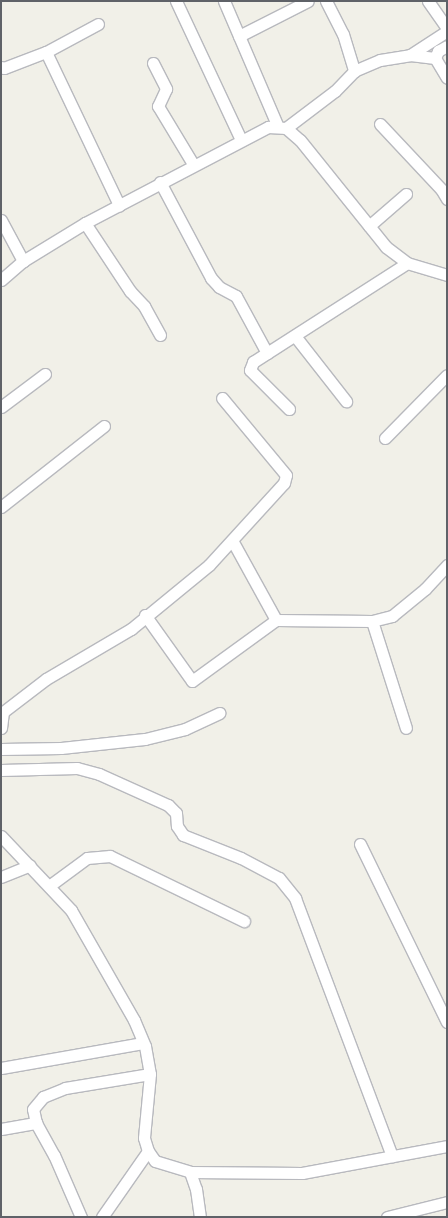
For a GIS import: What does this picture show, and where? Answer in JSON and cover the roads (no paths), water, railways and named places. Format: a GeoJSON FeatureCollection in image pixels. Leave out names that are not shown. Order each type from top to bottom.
{"type":"FeatureCollection","features":[{"type":"Feature","properties":{"kind":"street"},"geometry":{"type":"LineString","coordinates":[[176,1],[241,140]]}},
{"type":"Feature","properties":{"kind":"street"},"geometry":{"type":"LineString","coordinates":[[224,1],[282,128]]}},
{"type":"Feature","properties":{"kind":"street"},"geometry":{"type":"LineString","coordinates":[[239,36],[308,1]]}},
{"type":"Feature","properties":{"kind":"street"},"geometry":{"type":"LineString","coordinates":[[326,1],[343,34],[354,71]]}},
{"type":"Feature","properties":{"kind":"street"},"geometry":{"type":"LineString","coordinates":[[410,55],[447,30],[428,1]]}},
{"type":"Feature","properties":{"kind":"street"},"geometry":{"type":"LineString","coordinates":[[1,67],[46,52],[98,24]]}},
{"type":"Feature","properties":{"kind":"street"},"geometry":{"type":"LineString","coordinates":[[435,58],[438,51],[447,46]]}},
{"type":"Feature","properties":{"kind":"street"},"geometry":{"type":"LineString","coordinates":[[46,52],[120,204]]}},
{"type":"Feature","properties":{"kind":"street"},"geometry":{"type":"LineString","coordinates":[[282,128],[335,91],[354,71],[380,60],[410,55],[435,58]]}},
{"type":"Feature","properties":{"kind":"street"},"geometry":{"type":"LineString","coordinates":[[435,58],[447,78]]}},
{"type":"Feature","properties":{"kind":"street"},"geometry":{"type":"LineString","coordinates":[[153,63],[166,89],[158,106],[193,164]]}},
{"type":"Feature","properties":{"kind":"street"},"geometry":{"type":"LineString","coordinates":[[380,124],[441,189],[447,199]]}},
{"type":"Feature","properties":{"kind":"street"},"geometry":{"type":"LineString","coordinates":[[1,280],[23,261],[84,223],[193,164],[268,127],[282,128],[300,140],[369,226],[407,263],[447,275]]}},
{"type":"Feature","properties":{"kind":"street"},"geometry":{"type":"LineString","coordinates":[[160,182],[212,278],[219,287],[236,296],[267,353]]}},
{"type":"Feature","properties":{"kind":"street"},"geometry":{"type":"LineString","coordinates":[[369,226],[406,194]]}},
{"type":"Feature","properties":{"kind":"street"},"geometry":{"type":"LineString","coordinates":[[1,220],[23,261]]}},
{"type":"Feature","properties":{"kind":"street"},"geometry":{"type":"LineString","coordinates":[[84,223],[130,291],[144,306],[160,335]]}},
{"type":"Feature","properties":{"kind":"street"},"geometry":{"type":"LineString","coordinates":[[289,409],[250,370],[253,362],[407,263]]}},
{"type":"Feature","properties":{"kind":"street"},"geometry":{"type":"LineString","coordinates":[[295,336],[346,401]]}},
{"type":"Feature","properties":{"kind":"street"},"geometry":{"type":"LineString","coordinates":[[1,407],[45,374]]}},
{"type":"Feature","properties":{"kind":"street"},"geometry":{"type":"LineString","coordinates":[[385,438],[447,375]]}},
{"type":"Feature","properties":{"kind":"street"},"geometry":{"type":"LineString","coordinates":[[1,728],[2,711],[46,679],[130,629],[209,565],[233,542],[284,483],[286,475],[222,398]]}},
{"type":"Feature","properties":{"kind":"street"},"geometry":{"type":"LineString","coordinates":[[1,507],[104,426]]}},
{"type":"Feature","properties":{"kind":"street"},"geometry":{"type":"LineString","coordinates":[[233,542],[276,620]]}},
{"type":"Feature","properties":{"kind":"street"},"geometry":{"type":"LineString","coordinates":[[145,615],[192,681],[276,620],[372,621],[392,616],[426,589],[447,565]]}},
{"type":"Feature","properties":{"kind":"street"},"geometry":{"type":"LineString","coordinates":[[372,621],[406,728]]}},
{"type":"Feature","properties":{"kind":"street"},"geometry":{"type":"LineString","coordinates":[[1,749],[61,748],[145,740],[185,729],[220,713]]}},
{"type":"Feature","properties":{"kind":"street"},"geometry":{"type":"LineString","coordinates":[[1,770],[77,768],[99,774],[168,805],[176,813],[177,826],[183,835],[242,858],[279,878],[295,898],[392,1156]]}},
{"type":"Feature","properties":{"kind":"street"},"geometry":{"type":"LineString","coordinates":[[1,836],[71,910],[134,1020],[144,1043],[150,1074],[144,1138],[148,1151],[155,1161],[190,1172],[302,1173],[447,1146]]}},
{"type":"Feature","properties":{"kind":"street"},"geometry":{"type":"LineString","coordinates":[[360,844],[447,1022]]}},
{"type":"Feature","properties":{"kind":"street"},"geometry":{"type":"LineString","coordinates":[[49,886],[87,858],[110,856],[244,921]]}},
{"type":"Feature","properties":{"kind":"street"},"geometry":{"type":"LineString","coordinates":[[1,877],[30,865]]}},
{"type":"Feature","properties":{"kind":"street"},"geometry":{"type":"LineString","coordinates":[[1,1068],[144,1043]]}},
{"type":"Feature","properties":{"kind":"street"},"geometry":{"type":"LineString","coordinates":[[82,1217],[54,1155],[36,1123],[33,1109],[43,1097],[65,1088],[150,1074]]}},
{"type":"Feature","properties":{"kind":"street"},"geometry":{"type":"LineString","coordinates":[[1,1129],[36,1123]]}},
{"type":"Feature","properties":{"kind":"street"},"geometry":{"type":"LineString","coordinates":[[102,1217],[148,1151]]}},
{"type":"Feature","properties":{"kind":"street"},"geometry":{"type":"LineString","coordinates":[[190,1172],[196,1189],[200,1217]]}},
{"type":"Feature","properties":{"kind":"street"},"geometry":{"type":"LineString","coordinates":[[387,1217],[416,1212],[447,1202]]}}]}
